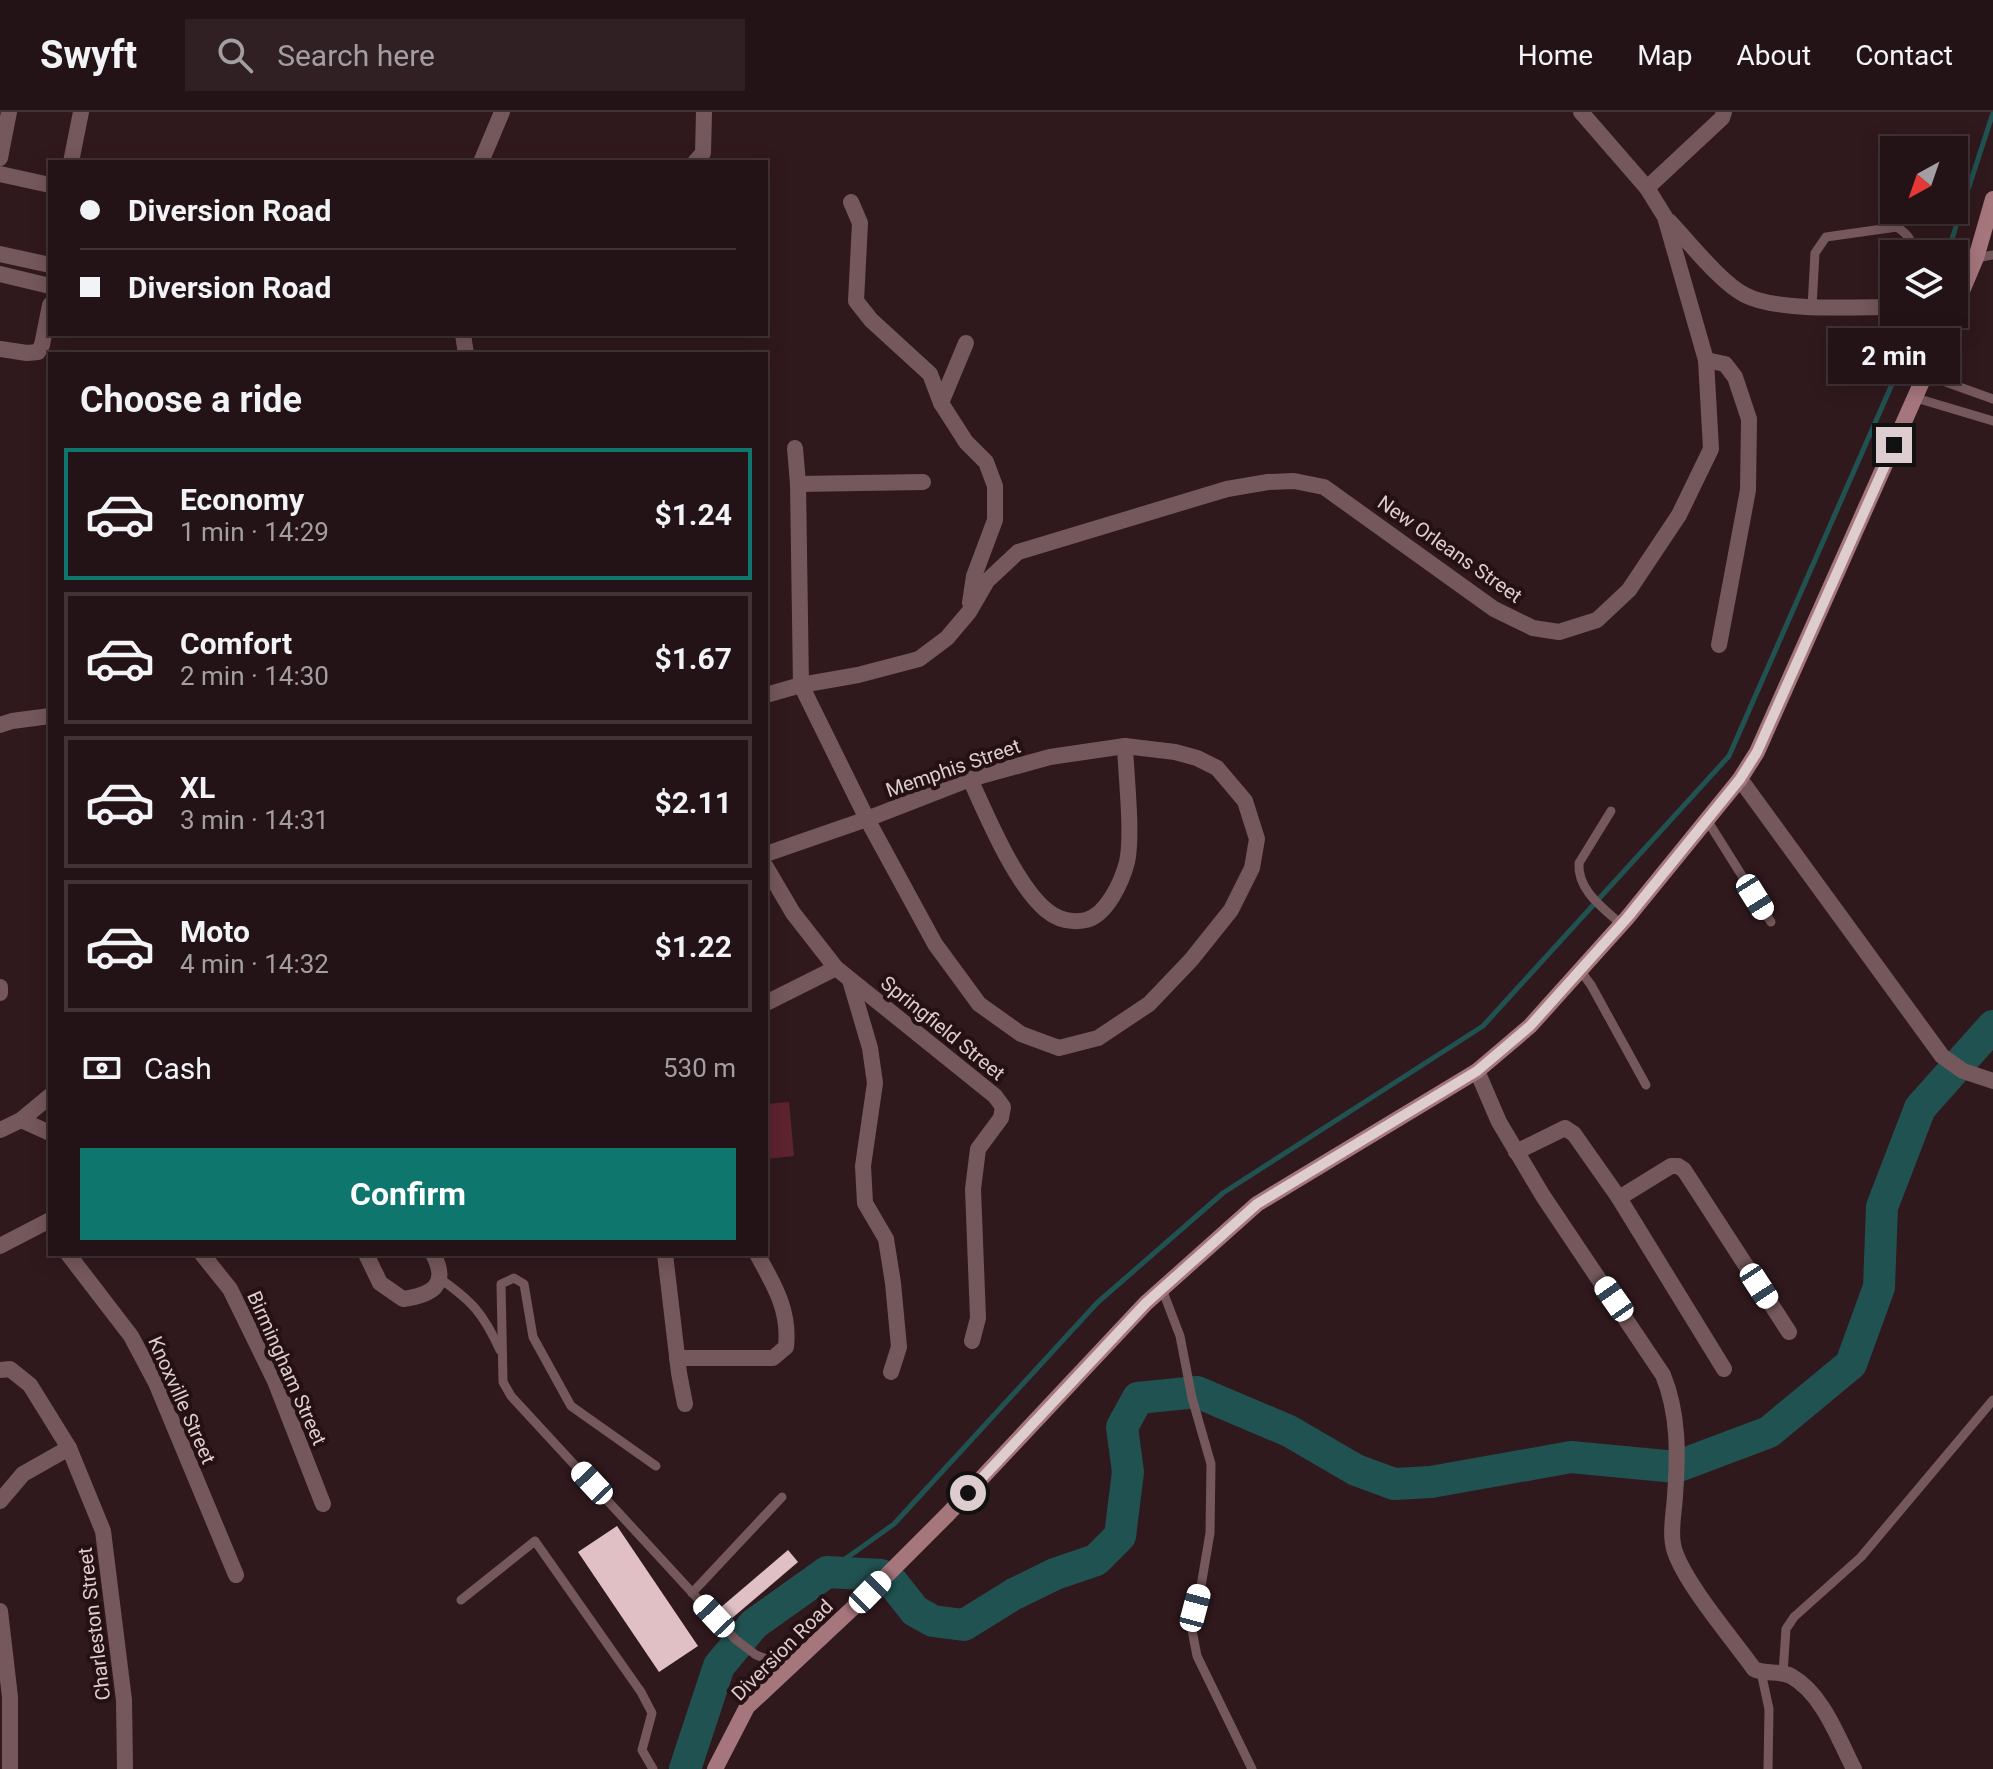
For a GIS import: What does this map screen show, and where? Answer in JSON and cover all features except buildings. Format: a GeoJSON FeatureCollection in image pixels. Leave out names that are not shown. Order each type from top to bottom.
{"type":"FeatureCollection","features":[{"type":"Feature","properties":{"kind":"street"},"geometry":{"type":"LineString","coordinates":[[0,158],[9,112]]}},
{"type":"Feature","properties":{"kind":"street"},"geometry":{"type":"LineString","coordinates":[[71,160],[81,112]]}},
{"type":"Feature","properties":{"kind":"street"},"geometry":{"type":"LineString","coordinates":[[482,160],[502,112]]}},
{"type":"Feature","properties":{"kind":"street"},"geometry":{"type":"LineString","coordinates":[[697,160],[703,153],[704,112]]}},
{"type":"Feature","properties":{"kind":"street","name":"New Orleans Street"},"geometry":{"type":"LineString","coordinates":[[768,694],[919,659],[947,638],[969,612],[987,581],[1018,552],[1227,489],[1268,482],[1294,481],[1324,487],[1494,609],[1533,628],[1559,632],[1597,620],[1629,590],[1679,515],[1711,449],[1706,360],[1665,217],[1647,188],[1582,112]]}},
{"type":"Feature","properties":{"kind":"street"},"geometry":{"type":"LineString","coordinates":[[1647,188],[1722,118],[1724,112]]}},
{"type":"Feature","properties":{"kind":"street"},"geometry":{"type":"LineString","coordinates":[[0,174],[48,185]]}},
{"type":"Feature","properties":{"kind":"street","name":"Diversion Road"},"geometry":{"type":"LineString","coordinates":[[1968,272],[1976,258],[1993,199]]}},
{"type":"Feature","properties":{"kind":"street"},"geometry":{"type":"LineString","coordinates":[[851,202],[860,223],[856,301],[871,320],[930,374],[941,403],[966,442],[986,462],[995,486],[995,520],[974,576],[969,612]]}},
{"type":"Feature","properties":{"kind":"street"},"geometry":{"type":"LineString","coordinates":[[1665,217],[1725,281],[1746,296],[1812,307],[1880,307]]}},
{"type":"Feature","properties":{"kind":"street"},"geometry":{"type":"LineString","coordinates":[[0,254],[48,265]]}},
{"type":"Feature","properties":{"kind":"street"},"geometry":{"type":"LineString","coordinates":[[0,274],[48,286]]}},
{"type":"Feature","properties":{"kind":"street"},"geometry":{"type":"LineString","coordinates":[[0,349],[38,352],[48,315]]}},
{"type":"Feature","properties":{"kind":"street","name":"Diversion Road"},"geometry":{"type":"LineString","coordinates":[[715,1769],[747,1707],[937,1525],[1162,1289],[1257,1204],[1477,1071],[1530,1026],[1622,925],[1740,779],[1757,752],[1926,375],[1940,328]]}},
{"type":"Feature","properties":{"kind":"street"},"geometry":{"type":"LineString","coordinates":[[941,403],[966,343]]}},
{"type":"Feature","properties":{"kind":"street"},"geometry":{"type":"LineString","coordinates":[[1706,360],[1725,364],[1735,377],[1749,419],[1748,490],[1719,645]]}},
{"type":"Feature","properties":{"kind":"street","name":"Memphis Street"},"geometry":{"type":"LineString","coordinates":[[795,448],[801,685],[867,819],[935,944],[979,1004],[1021,1034],[1059,1048],[1098,1038],[1149,1004],[1191,960],[1231,910],[1252,868],[1257,839],[1245,801],[1217,768],[1175,752],[1125,746],[1050,757],[970,779],[867,819]]}},
{"type":"Feature","properties":{"kind":"street"},"geometry":{"type":"LineString","coordinates":[[798,484],[923,482]]}},
{"type":"Feature","properties":{"kind":"street"},"geometry":{"type":"LineString","coordinates":[[0,725],[48,716]]}},
{"type":"Feature","properties":{"kind":"street"},"geometry":{"type":"LineString","coordinates":[[970,779],[1007,857],[1045,910],[1060,919],[1093,918],[1114,892],[1127,862],[1125,746]]}},
{"type":"Feature","properties":{"kind":"street"},"geometry":{"type":"LineString","coordinates":[[1740,779],[1942,1056],[1963,1071],[1993,1081]]}},
{"type":"Feature","properties":{"kind":"street"},"geometry":{"type":"LineString","coordinates":[[768,853],[867,819]]}},
{"type":"Feature","properties":{"kind":"street","name":"Springfield Street"},"geometry":{"type":"LineString","coordinates":[[768,870],[793,913],[836,968],[995,1096],[1003,1107],[1001,1118],[978,1149],[973,1189],[978,1318],[972,1341]]}},
{"type":"Feature","properties":{"kind":"street"},"geometry":{"type":"LineString","coordinates":[[768,1002],[836,968]]}},
{"type":"Feature","properties":{"kind":"street"},"geometry":{"type":"LineString","coordinates":[[850,980],[870,1048],[875,1083],[863,1166],[865,1203],[886,1239],[893,1283],[899,1347],[891,1372]]}},
{"type":"Feature","properties":{"kind":"street"},"geometry":{"type":"LineString","coordinates":[[0,987],[0,993]]}},
{"type":"Feature","properties":{"kind":"street"},"geometry":{"type":"LineString","coordinates":[[1477,1071],[1516,1152],[1663,1375],[1674,1401],[1676,1478],[1673,1535],[1674,1550],[1685,1571],[1754,1669],[1783,1673],[1809,1690],[1854,1769]]}},
{"type":"Feature","properties":{"kind":"street"},"geometry":{"type":"LineString","coordinates":[[0,1130],[21,1120],[48,1098]]}},
{"type":"Feature","properties":{"kind":"street"},"geometry":{"type":"LineString","coordinates":[[21,1120],[48,1132]]}},
{"type":"Feature","properties":{"kind":"street"},"geometry":{"type":"LineString","coordinates":[[1516,1152],[1565,1128],[1574,1134],[1619,1198],[1724,1369]]}},
{"type":"Feature","properties":{"kind":"street"},"geometry":{"type":"LineString","coordinates":[[1619,1198],[1671,1166],[1684,1170],[1789,1332]]}},
{"type":"Feature","properties":{"kind":"street"},"geometry":{"type":"LineString","coordinates":[[0,1246],[48,1225]]}},
{"type":"Feature","properties":{"kind":"street","name":"Knoxville Street"},"geometry":{"type":"LineString","coordinates":[[70,1256],[131,1336],[156,1383],[236,1575]]}},
{"type":"Feature","properties":{"kind":"street","name":"Birmingham Street"},"geometry":{"type":"LineString","coordinates":[[204,1256],[230,1289],[275,1381],[323,1504]]}},
{"type":"Feature","properties":{"kind":"street"},"geometry":{"type":"LineString","coordinates":[[367,1256],[380,1283],[403,1299],[426,1295],[433,1290],[439,1278],[439,1265],[434,1256]]}},
{"type":"Feature","properties":{"kind":"street"},"geometry":{"type":"LineString","coordinates":[[665,1256],[685,1404]]}},
{"type":"Feature","properties":{"kind":"street"},"geometry":{"type":"LineString","coordinates":[[677,1358],[773,1358],[786,1347],[788,1325],[781,1302],[758,1256]]}},
{"type":"Feature","properties":{"kind":"street","name":"Charleston Street"},"geometry":{"type":"LineString","coordinates":[[0,1370],[10,1369],[30,1385],[69,1448],[103,1531],[124,1700],[125,1769]]}},
{"type":"Feature","properties":{"kind":"street"},"geometry":{"type":"LineString","coordinates":[[0,1501],[23,1474],[69,1448]]}},
{"type":"Feature","properties":{"kind":"street"},"geometry":{"type":"LineString","coordinates":[[0,1611],[10,1697],[10,1769]]}},
{"type":"Feature","properties":{"kind":"lane"},"geometry":{"type":"LineString","coordinates":[[1812,307],[1815,253],[1826,237],[1897,227],[1908,234],[1910,240]]}},
{"type":"Feature","properties":{"kind":"lane"},"geometry":{"type":"LineString","coordinates":[[1976,258],[1993,255]]}},
{"type":"Feature","properties":{"kind":"lane"},"geometry":{"type":"LineString","coordinates":[[1926,375],[1993,399]]}},
{"type":"Feature","properties":{"kind":"lane"},"geometry":{"type":"LineString","coordinates":[[1916,398],[1993,421]]}},
{"type":"Feature","properties":{"kind":"lane"},"geometry":{"type":"LineString","coordinates":[[1611,811],[1579,863],[1581,881],[1593,899],[1622,925]]}},
{"type":"Feature","properties":{"kind":"lane"},"geometry":{"type":"LineString","coordinates":[[1707,820],[1771,922]]}},
{"type":"Feature","properties":{"kind":"lane"},"geometry":{"type":"LineString","coordinates":[[1580,970],[1646,1085]]}},
{"type":"Feature","properties":{"kind":"lane"},"geometry":{"type":"LineString","coordinates":[[439,1278],[466,1297],[486,1321],[502,1354]]}},
{"type":"Feature","properties":{"kind":"lane"},"geometry":{"type":"LineString","coordinates":[[656,1466],[571,1406],[533,1337],[524,1284],[514,1278],[501,1284],[503,1382],[511,1396],[735,1639],[756,1655],[788,1667]]}},
{"type":"Feature","properties":{"kind":"lane"},"geometry":{"type":"LineString","coordinates":[[1162,1289],[1180,1336],[1189,1386],[1211,1464],[1210,1533],[1191,1625],[1197,1656],[1252,1769]]}},
{"type":"Feature","properties":{"kind":"lane"},"geometry":{"type":"LineString","coordinates":[[1783,1673],[1786,1629],[1794,1617],[1861,1557],[1993,1400]]}},
{"type":"Feature","properties":{"kind":"lane"},"geometry":{"type":"LineString","coordinates":[[692,1593],[782,1497]]}},
{"type":"Feature","properties":{"kind":"lane"},"geometry":{"type":"LineString","coordinates":[[461,1600],[535,1541],[641,1692],[652,1713],[642,1750],[653,1769]]}},
{"type":"Feature","properties":{"kind":"lane"},"geometry":{"type":"LineString","coordinates":[[1761,1672],[1769,1709],[1768,1769]]}},
{"type":"Feature","properties":{"kind":"shaded area"},"geometry":{"type":"Polygon","coordinates":[[[789,1102],[794,1156],[768,1159],[768,1104],[789,1102]]]}},
{"type":"Feature","properties":{"kind":"waterway"},"geometry":{"type":"LineString","coordinates":[[1952,240],[1993,113]]}},
{"type":"Feature","properties":{"kind":"waterway"},"geometry":{"type":"LineString","coordinates":[[827,1572],[894,1524],[1097,1303],[1223,1193],[1483,1026],[1729,756],[1917,328]]}},
{"type":"Feature","properties":{"kind":"waterway"},"geometry":{"type":"LineString","coordinates":[[892,1582],[915,1611],[933,1621],[964,1625],[1014,1594],[1055,1574],[1096,1560],[1120,1536],[1128,1472],[1122,1427],[1138,1398],[1197,1392],[1289,1431],[1356,1470],[1394,1484],[1431,1482],[1571,1457],[1676,1467],[1769,1432],[1851,1364],[1879,1287],[1882,1207],[1920,1108],[1993,1026]]}},
{"type":"Feature","properties":{"kind":"waterway"},"geometry":{"type":"LineString","coordinates":[[685,1769],[719,1666],[754,1624],[827,1572],[881,1575]]}},
{"type":"Feature","properties":{"kind":"route"},"geometry":{"type":"LineString","coordinates":[[968,1493],[1146,1303],[1257,1204],[1477,1071],[1530,1026],[1622,925],[1740,779],[1757,752],[1894,445]]}}]}
